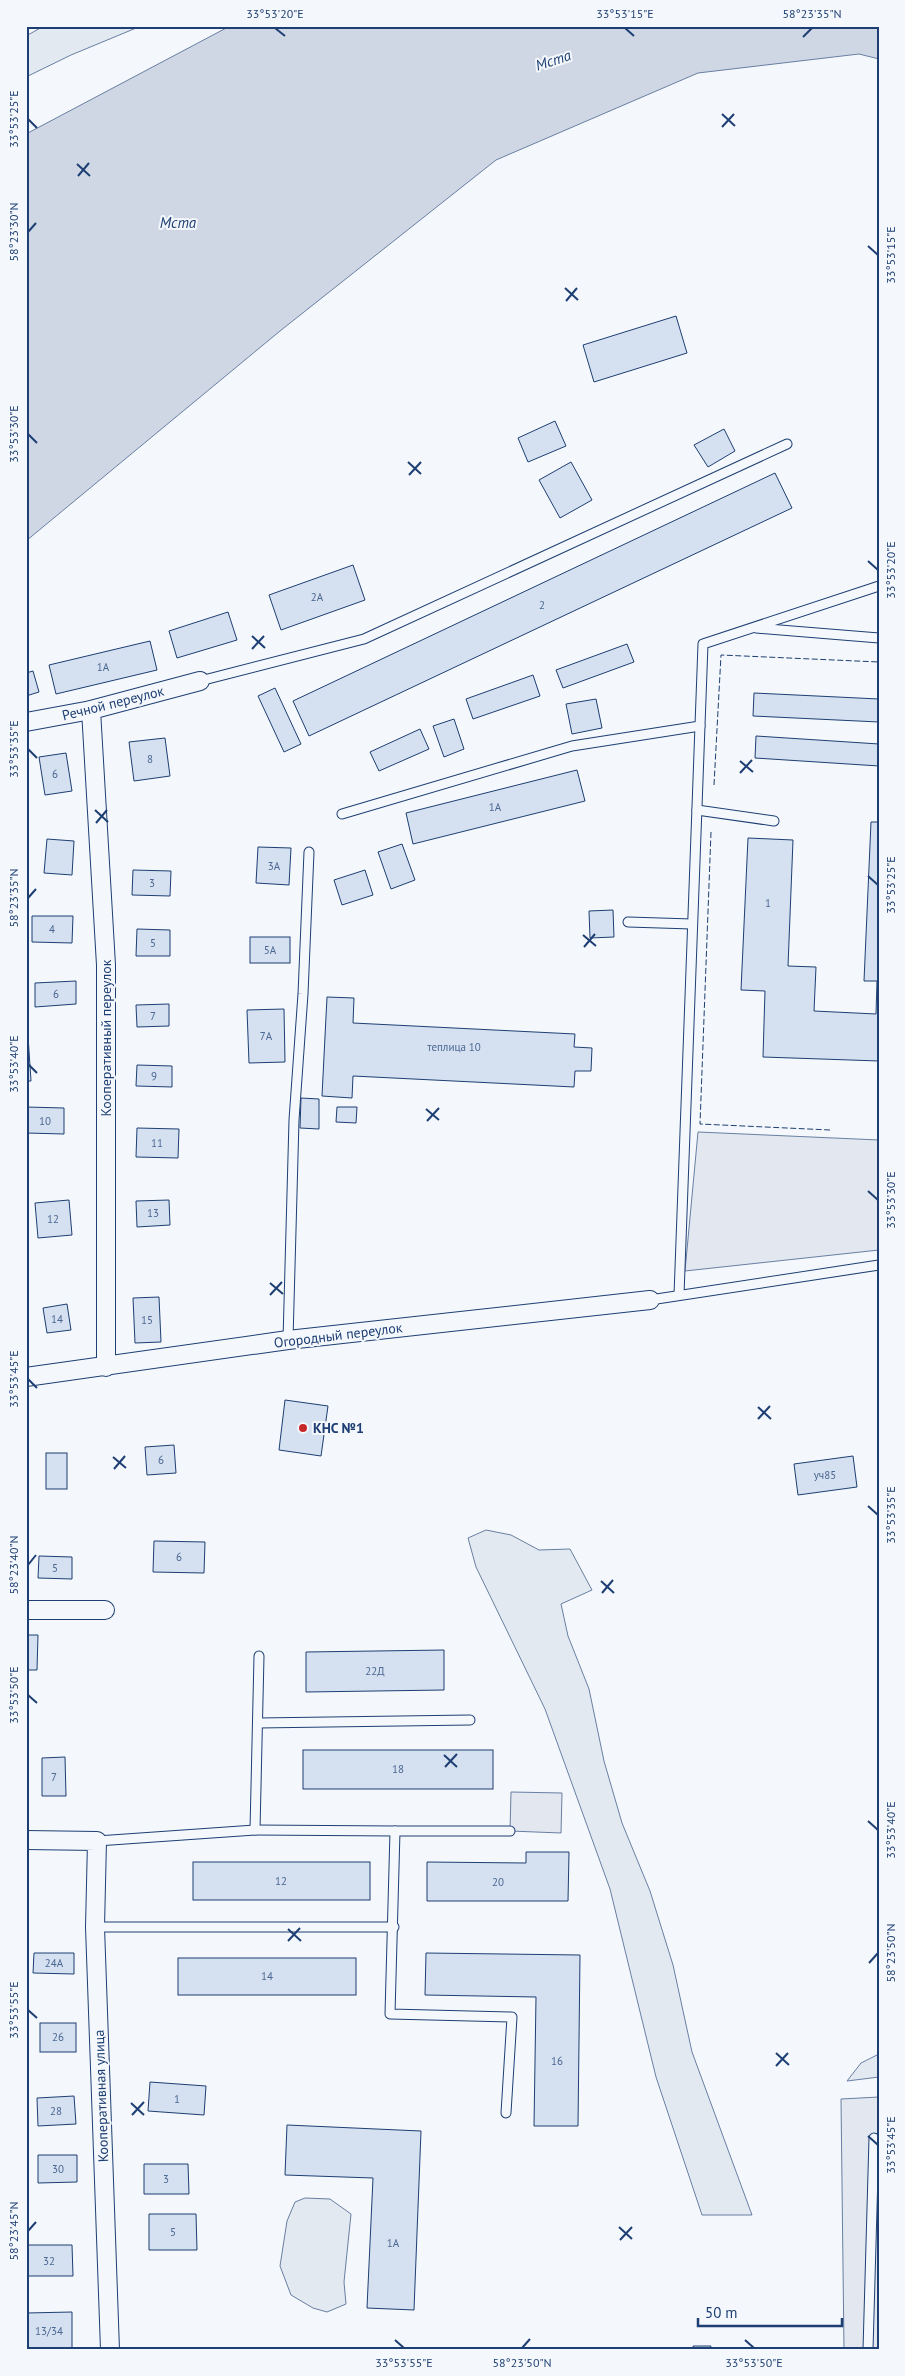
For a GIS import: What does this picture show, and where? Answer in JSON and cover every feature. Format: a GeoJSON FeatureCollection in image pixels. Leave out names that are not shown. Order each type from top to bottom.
{"type":"FeatureCollection","features":[{"type":"Feature","properties":{"kind":"street","name":"Речной переулок"},"geometry":{"type":"LineString","coordinates":[[26,722],[91,710],[200,681]]}},
{"type":"Feature","properties":{"kind":"street","name":"Кооперативный переулок"},"geometry":{"type":"LineString","coordinates":[[91,710],[106,965],[106,1367]]}},
{"type":"Feature","properties":{"kind":"street","name":"Огородный переулок"},"geometry":{"type":"LineString","coordinates":[[26,1377],[288,1340],[650,1300]]}},
{"type":"Feature","properties":{"kind":"street"},"geometry":{"type":"LineString","coordinates":[[26,1610],[105,1610]]}},
{"type":"Feature","properties":{"kind":"street"},"geometry":{"type":"LineString","coordinates":[[26,1840],[97,1841]]}},
{"type":"Feature","properties":{"kind":"street","name":"Кооперативная улица"},"geometry":{"type":"LineString","coordinates":[[97,1841],[95,1927],[110,2350]]}},
{"type":"Feature","properties":{"kind":"lane"},"geometry":{"type":"LineString","coordinates":[[200,681],[364,639],[787,444]]}},
{"type":"Feature","properties":{"kind":"lane"},"geometry":{"type":"LineString","coordinates":[[679,1295],[703,644],[879,586]]}},
{"type":"Feature","properties":{"kind":"lane"},"geometry":{"type":"LineString","coordinates":[[751,628],[879,638]]}},
{"type":"Feature","properties":{"kind":"lane"},"geometry":{"type":"LineString","coordinates":[[342,814],[572,746],[700,726]]}},
{"type":"Feature","properties":{"kind":"lane"},"geometry":{"type":"LineString","coordinates":[[697,810],[774,821]]}},
{"type":"Feature","properties":{"kind":"lane"},"geometry":{"type":"LineString","coordinates":[[288,1340],[294,1120],[303,994],[309,852]]}},
{"type":"Feature","properties":{"kind":"lane"},"geometry":{"type":"LineString","coordinates":[[628,922],[692,924]]}},
{"type":"Feature","properties":{"kind":"lane"},"geometry":{"type":"LineString","coordinates":[[650,1300],[879,1265]]}},
{"type":"Feature","properties":{"kind":"lane"},"geometry":{"type":"LineString","coordinates":[[255,1830],[259,1656]]}},
{"type":"Feature","properties":{"kind":"lane"},"geometry":{"type":"LineString","coordinates":[[258,1723],[470,1720]]}},
{"type":"Feature","properties":{"kind":"lane"},"geometry":{"type":"LineString","coordinates":[[97,1841],[255,1830],[510,1831]]}},
{"type":"Feature","properties":{"kind":"lane"},"geometry":{"type":"LineString","coordinates":[[395,1831],[394,1927],[390,2014],[512,2017],[506,2113]]}},
{"type":"Feature","properties":{"kind":"lane"},"geometry":{"type":"LineString","coordinates":[[95,1927],[394,1927]]}},
{"type":"Feature","properties":{"kind":"lane"},"geometry":{"type":"LineString","coordinates":[[868,2350],[874,2138]]}},
{"type":"Feature","properties":{"kind":"shaded area"},"geometry":{"type":"Polygon","coordinates":[[[44,26],[141,26],[71,55],[26,77],[26,36],[44,26]]]}},
{"type":"Feature","properties":{"kind":"shaded area"},"geometry":{"type":"Polygon","coordinates":[[[698,1132],[879,1140],[879,1250],[685,1271],[698,1132]]]}},
{"type":"Feature","properties":{"kind":"shaded area"},"geometry":{"type":"Polygon","coordinates":[[[486,1530],[511,1535],[539,1550],[570,1549],[592,1590],[561,1604],[568,1636],[589,1689],[604,1761],[622,1823],[650,1891],[673,1965],[692,2052],[752,2215],[702,2215],[656,2077],[610,1889],[545,1709],[476,1567],[468,1538],[486,1530]]]}},
{"type":"Feature","properties":{"kind":"shaded area"},"geometry":{"type":"Polygon","coordinates":[[[511,1792],[562,1793],[561,1833],[510,1831],[511,1792]]]}},
{"type":"Feature","properties":{"kind":"shaded area"},"geometry":{"type":"Polygon","coordinates":[[[879,2054],[879,2077],[847,2081],[861,2063],[879,2054]]]}},
{"type":"Feature","properties":{"kind":"shaded area"},"geometry":{"type":"Polygon","coordinates":[[[879,2097],[879,2350],[844,2350],[841,2099],[879,2097]]]}},
{"type":"Feature","properties":{"kind":"shaded area"},"geometry":{"type":"Polygon","coordinates":[[[305,2198],[330,2199],[351,2214],[344,2282],[346,2304],[327,2312],[313,2308],[291,2295],[280,2266],[287,2221],[295,2202],[305,2198]]]}},
{"type":"Feature","properties":{"kind":"water","name":"Мста"},"geometry":{"type":"Polygon","coordinates":[[[230,26],[879,26],[879,59],[859,54],[698,73],[496,160],[280,331],[26,541],[26,134],[230,26]]]}},
{"type":"Feature","properties":{"kind":"building"},"geometry":{"type":"Polygon","coordinates":[[[676,316],[687,353],[594,382],[583,345],[676,316]]]}},
{"type":"Feature","properties":{"kind":"building"},"geometry":{"type":"Polygon","coordinates":[[[555,421],[566,446],[528,462],[518,438],[555,421]]]}},
{"type":"Feature","properties":{"kind":"building"},"geometry":{"type":"Polygon","coordinates":[[[724,429],[735,451],[708,467],[694,445],[724,429]]]}},
{"type":"Feature","properties":{"kind":"building"},"geometry":{"type":"Polygon","coordinates":[[[571,462],[592,500],[560,518],[539,480],[571,462]]]}},
{"type":"Feature","properties":{"kind":"building"},"geometry":{"type":"Polygon","coordinates":[[[775,473],[792,508],[309,736],[293,701],[775,473]]]}},
{"type":"Feature","properties":{"kind":"building"},"geometry":{"type":"Polygon","coordinates":[[[353,565],[365,600],[281,630],[269,595],[353,565]]]}},
{"type":"Feature","properties":{"kind":"building"},"geometry":{"type":"Polygon","coordinates":[[[228,612],[237,640],[177,658],[169,631],[228,612]]]}},
{"type":"Feature","properties":{"kind":"building"},"geometry":{"type":"Polygon","coordinates":[[[150,641],[157,670],[56,694],[49,665],[150,641]]]}},
{"type":"Feature","properties":{"kind":"building"},"geometry":{"type":"Polygon","coordinates":[[[627,644],[634,662],[563,688],[556,670],[627,644]]]}},
{"type":"Feature","properties":{"kind":"building"},"geometry":{"type":"Polygon","coordinates":[[[33,671],[39,692],[26,696],[26,673],[33,671]]]}},
{"type":"Feature","properties":{"kind":"building"},"geometry":{"type":"Polygon","coordinates":[[[533,675],[540,696],[473,719],[466,699],[533,675]]]}},
{"type":"Feature","properties":{"kind":"building"},"geometry":{"type":"Polygon","coordinates":[[[275,688],[301,744],[284,752],[258,696],[275,688]]]}},
{"type":"Feature","properties":{"kind":"building"},"geometry":{"type":"Polygon","coordinates":[[[754,693],[879,699],[879,722],[753,716],[754,693]]]}},
{"type":"Feature","properties":{"kind":"building"},"geometry":{"type":"Polygon","coordinates":[[[596,699],[602,728],[572,734],[566,704],[596,699]]]}},
{"type":"Feature","properties":{"kind":"building"},"geometry":{"type":"Polygon","coordinates":[[[454,719],[464,749],[444,757],[433,726],[454,719]]]}},
{"type":"Feature","properties":{"kind":"building"},"geometry":{"type":"Polygon","coordinates":[[[420,729],[429,749],[379,771],[370,752],[420,729]]]}},
{"type":"Feature","properties":{"kind":"building"},"geometry":{"type":"Polygon","coordinates":[[[756,736],[879,744],[879,766],[755,758],[756,736]]]}},
{"type":"Feature","properties":{"kind":"building"},"geometry":{"type":"Polygon","coordinates":[[[165,738],[170,776],[134,781],[129,742],[165,738]]]}},
{"type":"Feature","properties":{"kind":"building"},"geometry":{"type":"Polygon","coordinates":[[[66,753],[72,791],[45,795],[39,757],[66,753]]]}},
{"type":"Feature","properties":{"kind":"building"},"geometry":{"type":"Polygon","coordinates":[[[577,770],[585,801],[413,844],[406,813],[577,770]]]}},
{"type":"Feature","properties":{"kind":"building"},"geometry":{"type":"Polygon","coordinates":[[[871,822],[879,822],[879,1061],[763,1057],[765,991],[741,990],[748,838],[793,840],[788,966],[816,967],[814,1011],[876,1014],[877,981],[864,981],[871,822]]]}},
{"type":"Feature","properties":{"kind":"building"},"geometry":{"type":"Polygon","coordinates":[[[47,839],[74,841],[72,875],[44,873],[47,839]]]}},
{"type":"Feature","properties":{"kind":"building"},"geometry":{"type":"Polygon","coordinates":[[[402,844],[415,880],[391,889],[378,852],[402,844]]]}},
{"type":"Feature","properties":{"kind":"building"},"geometry":{"type":"Polygon","coordinates":[[[258,847],[291,848],[289,885],[256,883],[258,847]]]}},
{"type":"Feature","properties":{"kind":"building"},"geometry":{"type":"Polygon","coordinates":[[[133,870],[171,871],[170,896],[132,895],[133,870]]]}},
{"type":"Feature","properties":{"kind":"building"},"geometry":{"type":"Polygon","coordinates":[[[365,870],[373,895],[342,905],[334,880],[365,870]]]}},
{"type":"Feature","properties":{"kind":"building"},"geometry":{"type":"Polygon","coordinates":[[[613,910],[614,937],[590,938],[589,911],[613,910]]]}},
{"type":"Feature","properties":{"kind":"building"},"geometry":{"type":"Polygon","coordinates":[[[32,916],[73,916],[72,943],[32,942],[32,916]]]}},
{"type":"Feature","properties":{"kind":"building"},"geometry":{"type":"Polygon","coordinates":[[[137,929],[170,930],[170,956],[136,956],[137,929]]]}},
{"type":"Feature","properties":{"kind":"building"},"geometry":{"type":"Polygon","coordinates":[[[250,937],[290,937],[290,963],[250,963],[250,937]]]}},
{"type":"Feature","properties":{"kind":"building"},"geometry":{"type":"Polygon","coordinates":[[[76,981],[76,1004],[35,1007],[35,983],[76,981]]]}},
{"type":"Feature","properties":{"kind":"building"},"geometry":{"type":"Polygon","coordinates":[[[327,997],[354,998],[353,1023],[575,1034],[574,1047],[592,1048],[591,1071],[575,1071],[574,1087],[353,1076],[352,1098],[322,1096],[327,997]]]}},
{"type":"Feature","properties":{"kind":"building"},"geometry":{"type":"Polygon","coordinates":[[[169,1004],[169,1026],[137,1027],[136,1005],[169,1004]]]}},
{"type":"Feature","properties":{"kind":"building"},"geometry":{"type":"Polygon","coordinates":[[[284,1009],[285,1062],[249,1063],[247,1010],[284,1009]]]}},
{"type":"Feature","properties":{"kind":"building"},"geometry":{"type":"Polygon","coordinates":[[[26,1036],[28,1036],[31,1081],[26,1081],[26,1036]]]}},
{"type":"Feature","properties":{"kind":"building"},"geometry":{"type":"Polygon","coordinates":[[[137,1065],[172,1066],[172,1087],[136,1086],[137,1065]]]}},
{"type":"Feature","properties":{"kind":"building"},"geometry":{"type":"Polygon","coordinates":[[[301,1098],[319,1099],[319,1129],[300,1128],[301,1098]]]}},
{"type":"Feature","properties":{"kind":"building"},"geometry":{"type":"Polygon","coordinates":[[[26,1107],[64,1108],[64,1134],[26,1133],[26,1107]]]}},
{"type":"Feature","properties":{"kind":"building"},"geometry":{"type":"Polygon","coordinates":[[[337,1107],[357,1107],[356,1123],[336,1122],[337,1107]]]}},
{"type":"Feature","properties":{"kind":"building"},"geometry":{"type":"Polygon","coordinates":[[[137,1128],[179,1129],[178,1158],[136,1157],[137,1128]]]}},
{"type":"Feature","properties":{"kind":"building"},"geometry":{"type":"Polygon","coordinates":[[[69,1200],[72,1235],[38,1238],[35,1203],[69,1200]]]}},
{"type":"Feature","properties":{"kind":"building"},"geometry":{"type":"Polygon","coordinates":[[[169,1200],[170,1225],[137,1227],[136,1201],[169,1200]]]}},
{"type":"Feature","properties":{"kind":"building"},"geometry":{"type":"Polygon","coordinates":[[[159,1297],[161,1342],[135,1343],[133,1298],[159,1297]]]}},
{"type":"Feature","properties":{"kind":"building"},"geometry":{"type":"Polygon","coordinates":[[[67,1304],[71,1330],[47,1333],[43,1308],[67,1304]]]}},
{"type":"Feature","properties":{"kind":"building","name":"КНС №1"},"geometry":{"type":"Polygon","coordinates":[[[285,1400],[328,1406],[321,1456],[279,1450],[285,1400]]]}},
{"type":"Feature","properties":{"kind":"building"},"geometry":{"type":"Polygon","coordinates":[[[174,1445],[176,1473],[147,1475],[145,1447],[174,1445]]]}},
{"type":"Feature","properties":{"kind":"building"},"geometry":{"type":"Polygon","coordinates":[[[46,1453],[67,1453],[67,1489],[46,1489],[46,1453]]]}},
{"type":"Feature","properties":{"kind":"building"},"geometry":{"type":"Polygon","coordinates":[[[853,1456],[857,1487],[798,1495],[794,1464],[853,1456]]]}},
{"type":"Feature","properties":{"kind":"building"},"geometry":{"type":"Polygon","coordinates":[[[154,1541],[205,1542],[204,1573],[153,1572],[154,1541]]]}},
{"type":"Feature","properties":{"kind":"building"},"geometry":{"type":"Polygon","coordinates":[[[39,1556],[72,1557],[72,1579],[38,1578],[39,1556]]]}},
{"type":"Feature","properties":{"kind":"building"},"geometry":{"type":"Polygon","coordinates":[[[26,1635],[38,1635],[37,1670],[26,1670],[26,1635]]]}},
{"type":"Feature","properties":{"kind":"building"},"geometry":{"type":"Polygon","coordinates":[[[444,1650],[444,1690],[306,1692],[306,1652],[444,1650]]]}},
{"type":"Feature","properties":{"kind":"building"},"geometry":{"type":"Polygon","coordinates":[[[303,1750],[493,1750],[493,1789],[303,1789],[303,1750]]]}},
{"type":"Feature","properties":{"kind":"building"},"geometry":{"type":"Polygon","coordinates":[[[65,1757],[66,1796],[42,1796],[42,1758],[65,1757]]]}},
{"type":"Feature","properties":{"kind":"building"},"geometry":{"type":"Polygon","coordinates":[[[526,1852],[569,1852],[568,1901],[427,1901],[427,1862],[526,1863],[526,1852]]]}},
{"type":"Feature","properties":{"kind":"building"},"geometry":{"type":"Polygon","coordinates":[[[193,1862],[370,1862],[370,1900],[193,1900],[193,1862]]]}},
{"type":"Feature","properties":{"kind":"building"},"geometry":{"type":"Polygon","coordinates":[[[34,1953],[74,1953],[74,1974],[33,1973],[34,1953]]]}},
{"type":"Feature","properties":{"kind":"building"},"geometry":{"type":"Polygon","coordinates":[[[426,1953],[580,1955],[578,2126],[534,2126],[536,1997],[425,1995],[426,1953]]]}},
{"type":"Feature","properties":{"kind":"building"},"geometry":{"type":"Polygon","coordinates":[[[178,1958],[356,1958],[356,1995],[178,1995],[178,1958]]]}},
{"type":"Feature","properties":{"kind":"building"},"geometry":{"type":"Polygon","coordinates":[[[40,2023],[76,2023],[76,2052],[40,2052],[40,2023]]]}},
{"type":"Feature","properties":{"kind":"building"},"geometry":{"type":"Polygon","coordinates":[[[150,2082],[206,2086],[204,2115],[148,2111],[150,2082]]]}},
{"type":"Feature","properties":{"kind":"building"},"geometry":{"type":"Polygon","coordinates":[[[74,2096],[76,2124],[38,2126],[37,2098],[74,2096]]]}},
{"type":"Feature","properties":{"kind":"building"},"geometry":{"type":"Polygon","coordinates":[[[287,2125],[421,2131],[414,2310],[367,2308],[373,2178],[285,2175],[287,2125]]]}},
{"type":"Feature","properties":{"kind":"building"},"geometry":{"type":"Polygon","coordinates":[[[38,2155],[77,2155],[77,2182],[38,2183],[38,2155]]]}},
{"type":"Feature","properties":{"kind":"building"},"geometry":{"type":"Polygon","coordinates":[[[144,2164],[188,2164],[189,2194],[144,2194],[144,2164]]]}},
{"type":"Feature","properties":{"kind":"building"},"geometry":{"type":"Polygon","coordinates":[[[149,2214],[196,2214],[197,2250],[149,2250],[149,2214]]]}},
{"type":"Feature","properties":{"kind":"building"},"geometry":{"type":"Polygon","coordinates":[[[26,2245],[72,2245],[73,2276],[26,2276],[26,2245]]]}},
{"type":"Feature","properties":{"kind":"building"},"geometry":{"type":"Polygon","coordinates":[[[72,2312],[72,2350],[26,2350],[26,2313],[72,2312]]]}},
{"type":"Feature","properties":{"kind":"building"},"geometry":{"type":"Polygon","coordinates":[[[693,2346],[711,2346],[710,2350],[693,2350],[693,2346]]]}},
{"type":"Feature","properties":{"kind":"fence"},"geometry":{"type":"LineString","coordinates":[[714,785],[721,655],[879,662]]}},
{"type":"Feature","properties":{"kind":"fence"},"geometry":{"type":"LineString","coordinates":[[711,832],[700,1124],[830,1130]]}},
{"type":"Feature","properties":{"kind":"place","name":"КНС №1"},"geometry":{"type":"Point","coordinates":[303,1428]}}]}
